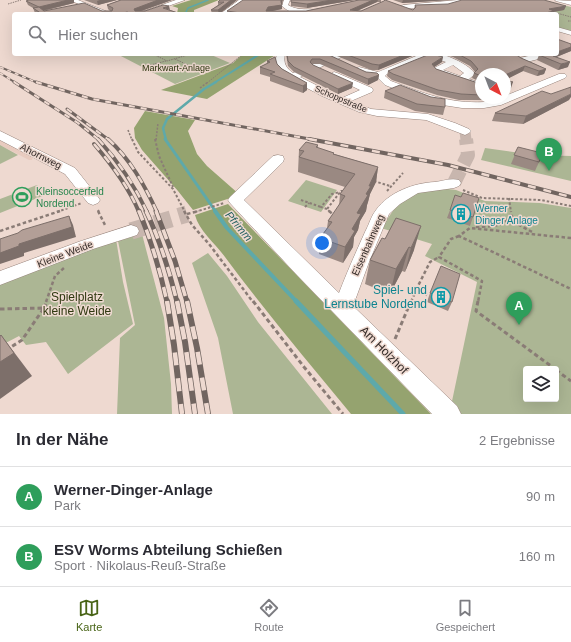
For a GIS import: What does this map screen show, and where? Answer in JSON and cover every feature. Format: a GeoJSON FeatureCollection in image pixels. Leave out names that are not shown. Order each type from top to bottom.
{"type":"FeatureCollection","features":[{"type":"Feature","properties":{"kind":"street"},"geometry":{"type":"LineString","coordinates":[[148,12],[182,0]]}},
{"type":"Feature","properties":{"kind":"street"},"geometry":{"type":"LineString","coordinates":[[227,12],[242,0]]}},
{"type":"Feature","properties":{"kind":"street"},"geometry":{"type":"LineString","coordinates":[[287,0],[285,6],[290,12]]}},
{"type":"Feature","properties":{"kind":"street"},"geometry":{"type":"LineString","coordinates":[[433,0],[447,4],[455,11]]}},
{"type":"Feature","properties":{"kind":"street"},"geometry":{"type":"LineString","coordinates":[[409,12],[398,7],[447,4],[467,0]]}},
{"type":"Feature","properties":{"kind":"street"},"geometry":{"type":"LineString","coordinates":[[558,0],[571,3]]}},
{"type":"Feature","properties":{"kind":"street"},"geometry":{"type":"LineString","coordinates":[[79,11],[84,6],[101,2]]}},
{"type":"Feature","properties":{"kind":"street"},"geometry":{"type":"LineString","coordinates":[[84,6],[112,5]]}},
{"type":"Feature","properties":{"kind":"street"},"geometry":{"type":"LineString","coordinates":[[559,30],[571,33]]}},
{"type":"Feature","properties":{"kind":"street","name":"Schoppstraße"},"geometry":{"type":"LineString","coordinates":[[281,56],[281,65],[285,71],[294,77],[343,101],[370,112],[415,114],[428,117],[465,131],[462,105]]}},
{"type":"Feature","properties":{"kind":"street"},"geometry":{"type":"LineString","coordinates":[[294,77],[340,56]]}},
{"type":"Feature","properties":{"kind":"street"},"geometry":{"type":"LineString","coordinates":[[333,59],[369,74],[380,75],[384,72],[425,56]]}},
{"type":"Feature","properties":{"kind":"street"},"geometry":{"type":"LineString","coordinates":[[436,56],[454,62],[470,73],[461,79]]}},
{"type":"Feature","properties":{"kind":"street"},"geometry":{"type":"LineString","coordinates":[[533,56],[519,58],[539,67]]}},
{"type":"Feature","properties":{"kind":"street"},"geometry":{"type":"LineString","coordinates":[[454,62],[437,70],[475,84]]}},
{"type":"Feature","properties":{"kind":"street"},"geometry":{"type":"LineString","coordinates":[[316,67],[368,90],[343,101]]}},
{"type":"Feature","properties":{"kind":"street"},"geometry":{"type":"LineString","coordinates":[[549,71],[567,78]]}},
{"type":"Feature","properties":{"kind":"street"},"geometry":{"type":"LineString","coordinates":[[380,75],[382,79],[388,83],[429,100],[462,105],[491,104]]}},
{"type":"Feature","properties":{"kind":"street"},"geometry":{"type":"LineString","coordinates":[[511,95],[567,78]]}},
{"type":"Feature","properties":{"kind":"street","name":"Ahornweg"},"geometry":{"type":"LineString","coordinates":[[0,135],[70,171],[93,200]]}},
{"type":"Feature","properties":{"kind":"street"},"geometry":{"type":"LineString","coordinates":[[235,200],[278,159]]}},
{"type":"Feature","properties":{"kind":"street","name":"Eisenbahnweg"},"geometry":{"type":"LineString","coordinates":[[342,308],[382,212],[395,201],[413,190],[422,187],[449,186],[454,184]]}},
{"type":"Feature","properties":{"kind":"street","name":"Am Holzhof"},"geometry":{"type":"LineString","coordinates":[[235,200],[449,414]]}},
{"type":"Feature","properties":{"kind":"street","name":"Kleine Weide"},"geometry":{"type":"LineString","coordinates":[[0,278],[111,237],[131,232]]}},
{"type":"Feature","properties":{"kind":"path"},"geometry":{"type":"LineString","coordinates":[[8,4],[20,0]]}},
{"type":"Feature","properties":{"kind":"path"},"geometry":{"type":"LineString","coordinates":[[559,14],[571,16]]}},
{"type":"Feature","properties":{"kind":"path"},"geometry":{"type":"LineString","coordinates":[[157,56],[167,61]]}},
{"type":"Feature","properties":{"kind":"path"},"geometry":{"type":"LineString","coordinates":[[143,68],[184,56]]}},
{"type":"Feature","properties":{"kind":"path"},"geometry":{"type":"LineString","coordinates":[[200,88],[240,56]]}},
{"type":"Feature","properties":{"kind":"path"},"geometry":{"type":"LineString","coordinates":[[174,59],[205,73]]}},
{"type":"Feature","properties":{"kind":"path"},"geometry":{"type":"LineString","coordinates":[[158,123],[155,130],[157,148],[173,189],[192,225],[214,250],[304,367],[343,414]]}},
{"type":"Feature","properties":{"kind":"path"},"geometry":{"type":"LineString","coordinates":[[128,130],[138,152],[173,189]]}},
{"type":"Feature","properties":{"kind":"path"},"geometry":{"type":"LineString","coordinates":[[369,179],[390,186]]}},
{"type":"Feature","properties":{"kind":"path"},"geometry":{"type":"LineString","coordinates":[[454,184],[459,188],[482,198],[541,200],[571,206]]}},
{"type":"Feature","properties":{"kind":"path"},"geometry":{"type":"LineString","coordinates":[[321,207],[332,194],[347,190]]}},
{"type":"Feature","properties":{"kind":"path"},"geometry":{"type":"LineString","coordinates":[[327,209],[341,191]]}},
{"type":"Feature","properties":{"kind":"path"},"geometry":{"type":"LineString","coordinates":[[509,198],[511,214],[520,225],[537,234]]}},
{"type":"Feature","properties":{"kind":"path"},"geometry":{"type":"LineString","coordinates":[[0,231],[93,200],[111,237]]}},
{"type":"Feature","properties":{"kind":"path"},"geometry":{"type":"LineString","coordinates":[[187,214],[235,200]]}},
{"type":"Feature","properties":{"kind":"path"},"geometry":{"type":"LineString","coordinates":[[301,200],[327,209],[332,215],[339,217]]}},
{"type":"Feature","properties":{"kind":"path"},"geometry":{"type":"LineString","coordinates":[[306,207],[309,203]]}},
{"type":"Feature","properties":{"kind":"path"},"geometry":{"type":"LineString","coordinates":[[389,354],[416,290],[430,262],[439,257],[451,239],[459,236],[470,228],[507,222],[511,214]]}},
{"type":"Feature","properties":{"kind":"path"},"geometry":{"type":"LineString","coordinates":[[470,228],[571,238]]}},
{"type":"Feature","properties":{"kind":"path"},"geometry":{"type":"LineString","coordinates":[[459,236],[571,289]]}},
{"type":"Feature","properties":{"kind":"path"},"geometry":{"type":"LineString","coordinates":[[439,257],[482,281],[476,311],[552,366]]}},
{"type":"Feature","properties":{"kind":"path"},"geometry":{"type":"LineString","coordinates":[[6,350],[22,340],[44,308],[55,276],[68,265]]}},
{"type":"Feature","properties":{"kind":"path"},"geometry":{"type":"LineString","coordinates":[[416,290],[427,295]]}},
{"type":"Feature","properties":{"kind":"path"},"geometry":{"type":"LineString","coordinates":[[0,309],[44,308]]}},
{"type":"Feature","properties":{"kind":"path"},"geometry":{"type":"LineString","coordinates":[[559,371],[571,381]]}},
{"type":"Feature","properties":{"kind":"shaded area"},"geometry":{"type":"Polygon","coordinates":[[[0,136],[34,154],[32,160],[29,160],[0,145],[0,136]]]}},
{"type":"Feature","properties":{"kind":"green space"},"geometry":{"type":"Polygon","coordinates":[[[191,0],[219,0],[194,10],[194,12],[177,12],[178,8],[172,6],[191,0]]]}},
{"type":"Feature","properties":{"kind":"green space"},"geometry":{"type":"Polygon","coordinates":[[[529,0],[543,0],[571,7],[571,33],[559,30],[559,12],[509,12],[529,0]]]}},
{"type":"Feature","properties":{"kind":"green space","name":"Markwart-Anlage"},"geometry":{"type":"Polygon","coordinates":[[[121,56],[214,56],[230,63],[175,84],[121,56]]]}},
{"type":"Feature","properties":{"kind":"green space"},"geometry":{"type":"Polygon","coordinates":[[[241,56],[274,56],[207,99],[161,90],[233,63],[241,56]]]}},
{"type":"Feature","properties":{"kind":"green space"},"geometry":{"type":"Polygon","coordinates":[[[145,111],[195,120],[188,131],[197,154],[207,166],[240,195],[193,210],[142,150],[135,138],[134,128],[145,111]]]}},
{"type":"Feature","properties":{"kind":"green space"},"geometry":{"type":"Polygon","coordinates":[[[0,145],[18,155],[0,164],[0,145]]]}},
{"type":"Feature","properties":{"kind":"green space"},"geometry":{"type":"Polygon","coordinates":[[[485,148],[534,155],[571,156],[571,181],[481,160],[485,148]]]}},
{"type":"Feature","properties":{"kind":"green space"},"geometry":{"type":"Polygon","coordinates":[[[306,180],[337,190],[321,212],[288,201],[306,180]]]}},
{"type":"Feature","properties":{"kind":"green space","name":"Kleinsoccerfeld Nordend"},"geometry":{"type":"Polygon","coordinates":[[[37,185],[45,195],[0,213],[0,199],[37,185]]]}},
{"type":"Feature","properties":{"kind":"green space"},"geometry":{"type":"Polygon","coordinates":[[[448,189],[456,190],[485,201],[540,203],[571,208],[571,414],[460,414],[451,406],[477,282],[425,256],[432,244],[381,228],[397,205],[417,192],[448,189]]]}},
{"type":"Feature","properties":{"kind":"green space"},"geometry":{"type":"Polygon","coordinates":[[[228,204],[431,414],[351,414],[271,317],[197,221],[195,215],[228,204]]]}},
{"type":"Feature","properties":{"kind":"green space"},"geometry":{"type":"Polygon","coordinates":[[[142,234],[164,318],[171,384],[172,414],[117,414],[120,338],[135,325],[118,241],[142,234]]]}},
{"type":"Feature","properties":{"kind":"green space","name":"Spielplatz kleine Weide"},"geometry":{"type":"Polygon","coordinates":[[[116,239],[123,282],[133,324],[68,374],[46,342],[26,345],[19,336],[0,346],[0,283],[116,239]]]}},
{"type":"Feature","properties":{"kind":"green space"},"geometry":{"type":"Polygon","coordinates":[[[208,253],[227,276],[258,322],[332,414],[233,414],[218,338],[192,263],[208,253]]]}},
{"type":"Feature","properties":{"kind":"building"},"geometry":{"type":"Polygon","coordinates":[[[68,0],[39,7],[26,1],[68,0]]]}},
{"type":"Feature","properties":{"kind":"building"},"geometry":{"type":"Polygon","coordinates":[[[121,0],[158,0],[134,9],[135,11],[145,11],[163,5],[169,6],[163,8],[175,12],[39,12],[33,8],[39,7],[44,11],[84,3],[102,11],[112,11],[113,8],[107,5],[121,0]]]}},
{"type":"Feature","properties":{"kind":"building"},"geometry":{"type":"Polygon","coordinates":[[[220,0],[231,0],[218,10],[211,10],[224,2],[218,2],[220,0]]]}},
{"type":"Feature","properties":{"kind":"building"},"geometry":{"type":"Polygon","coordinates":[[[243,0],[281,0],[282,5],[268,7],[266,11],[306,11],[359,0],[373,0],[350,10],[361,11],[385,0],[413,10],[416,7],[415,5],[448,4],[462,0],[544,0],[566,6],[549,9],[554,11],[550,12],[227,11],[243,0]]]}},
{"type":"Feature","properties":{"kind":"building"},"geometry":{"type":"Polygon","coordinates":[[[291,0],[332,0],[307,4],[291,2],[291,0]]]}},
{"type":"Feature","properties":{"kind":"building"},"geometry":{"type":"Polygon","coordinates":[[[559,40],[571,44],[571,47],[559,51],[559,40]]]}},
{"type":"Feature","properties":{"kind":"building"},"geometry":{"type":"Polygon","coordinates":[[[287,56],[331,56],[366,72],[377,73],[379,75],[368,79],[320,59],[312,59],[310,62],[313,65],[353,83],[338,89],[294,67],[288,61],[287,56]]]}},
{"type":"Feature","properties":{"kind":"building"},"geometry":{"type":"Polygon","coordinates":[[[350,56],[401,56],[379,65],[350,56]]]}},
{"type":"Feature","properties":{"kind":"building"},"geometry":{"type":"Polygon","coordinates":[[[425,56],[439,56],[443,57],[432,64],[436,69],[475,82],[475,95],[438,90],[388,71],[425,56]]]}},
{"type":"Feature","properties":{"kind":"building"},"geometry":{"type":"Polygon","coordinates":[[[462,56],[518,56],[546,69],[539,71],[525,66],[511,72],[511,68],[477,68],[471,61],[462,56]]]}},
{"type":"Feature","properties":{"kind":"building"},"geometry":{"type":"Polygon","coordinates":[[[541,56],[553,56],[570,62],[561,64],[541,56]]]}},
{"type":"Feature","properties":{"kind":"building"},"geometry":{"type":"Polygon","coordinates":[[[275,57],[277,64],[282,69],[307,83],[303,86],[270,74],[275,72],[260,67],[270,62],[267,61],[275,57]]]}},
{"type":"Feature","properties":{"kind":"building"},"geometry":{"type":"Polygon","coordinates":[[[400,85],[431,97],[445,99],[445,107],[417,104],[385,91],[400,85]]]}},
{"type":"Feature","properties":{"kind":"building"},"geometry":{"type":"Polygon","coordinates":[[[571,87],[571,94],[526,116],[495,113],[542,91],[551,94],[571,87]]]}},
{"type":"Feature","properties":{"kind":"building"},"geometry":{"type":"Polygon","coordinates":[[[306,142],[318,145],[316,147],[334,153],[333,154],[378,167],[369,186],[371,186],[366,194],[368,195],[357,213],[361,214],[352,229],[355,231],[345,247],[320,238],[332,222],[328,221],[345,196],[340,194],[355,174],[299,157],[304,151],[299,150],[306,142]]]}},
{"type":"Feature","properties":{"kind":"building"},"geometry":{"type":"Polygon","coordinates":[[[518,147],[542,153],[539,162],[514,155],[518,147]]]}},
{"type":"Feature","properties":{"kind":"building"},"geometry":{"type":"Polygon","coordinates":[[[463,193],[479,198],[473,217],[450,210],[455,195],[461,197],[463,193]]]}},
{"type":"Feature","properties":{"kind":"building"},"geometry":{"type":"Polygon","coordinates":[[[69,216],[72,227],[19,244],[19,246],[0,253],[0,239],[18,233],[22,230],[69,216]]]}},
{"type":"Feature","properties":{"kind":"building"},"geometry":{"type":"Polygon","coordinates":[[[396,218],[421,226],[411,248],[409,247],[396,269],[370,260],[382,238],[385,239],[396,218]]]}},
{"type":"Feature","properties":{"kind":"building","name":"Spiel- und Lernstube Nordend"},"geometry":{"type":"Polygon","coordinates":[[[441,266],[460,274],[452,302],[430,293],[441,266]]]}},
{"type":"Feature","properties":{"kind":"building"},"geometry":{"type":"Polygon","coordinates":[[[1,335],[14,353],[0,362],[0,336],[1,335]]]}},
{"type":"Feature","properties":{"kind":"waterway","name":"Pfrimm"},"geometry":{"type":"LineString","coordinates":[[186,12],[188,8],[208,0]]}},
{"type":"Feature","properties":{"kind":"waterway","name":"Pfrimm"},"geometry":{"type":"LineString","coordinates":[[214,83],[257,56]]}},
{"type":"Feature","properties":{"kind":"waterway","name":"Pfrimm"},"geometry":{"type":"LineString","coordinates":[[166,140],[163,128],[167,119],[204,89],[216,82]]}},
{"type":"Feature","properties":{"kind":"waterway","name":"Pfrimm"},"geometry":{"type":"LineString","coordinates":[[165,139],[216,212]]}},
{"type":"Feature","properties":{"kind":"waterway","name":"Pfrimm"},"geometry":{"type":"LineString","coordinates":[[215,211],[227,228],[297,302]]}},
{"type":"Feature","properties":{"kind":"waterway","name":"Pfrimm"},"geometry":{"type":"LineString","coordinates":[[296,301],[403,414]]}},
{"type":"Feature","properties":{"kind":"tunnel"},"geometry":{"type":"LineString","coordinates":[[465,131],[466,140]]}},
{"type":"Feature","properties":{"kind":"tunnel"},"geometry":{"type":"LineString","coordinates":[[454,183],[468,155],[466,139]]}},
{"type":"Feature","properties":{"kind":"tunnel"},"geometry":{"type":"LineString","coordinates":[[131,231],[187,214]]}},
{"type":"Feature","properties":{"kind":"railway"},"geometry":{"type":"LineString","coordinates":[[0,67],[38,83]]}},
{"type":"Feature","properties":{"kind":"railway"},"geometry":{"type":"LineString","coordinates":[[0,73],[16,83]]}},
{"type":"Feature","properties":{"kind":"railway"},"geometry":{"type":"LineString","coordinates":[[14,82],[78,123],[98,140]]}},
{"type":"Feature","properties":{"kind":"railway"},"geometry":{"type":"LineString","coordinates":[[36,82],[92,99],[315,140]]}},
{"type":"Feature","properties":{"kind":"railway"},"geometry":{"type":"LineString","coordinates":[[67,109],[109,140]]}},
{"type":"Feature","properties":{"kind":"railway"},"geometry":{"type":"LineString","coordinates":[[309,139],[448,165],[571,197]]}},
{"type":"Feature","properties":{"kind":"railway"},"geometry":{"type":"LineString","coordinates":[[98,140],[125,173],[147,212]]}},
{"type":"Feature","properties":{"kind":"railway"},"geometry":{"type":"LineString","coordinates":[[109,140],[136,172],[157,212]]}},
{"type":"Feature","properties":{"kind":"railway"},"geometry":{"type":"LineString","coordinates":[[94,144],[119,176],[130,193],[139,212]]}},
{"type":"Feature","properties":{"kind":"railway"},"geometry":{"type":"LineString","coordinates":[[139,211],[155,255],[167,302]]}},
{"type":"Feature","properties":{"kind":"railway"},"geometry":{"type":"LineString","coordinates":[[146,211],[164,255],[177,302]]}},
{"type":"Feature","properties":{"kind":"railway"},"geometry":{"type":"LineString","coordinates":[[156,211],[175,261],[187,302]]}},
{"type":"Feature","properties":{"kind":"railway"},"geometry":{"type":"LineString","coordinates":[[167,301],[182,414]]}},
{"type":"Feature","properties":{"kind":"railway"},"geometry":{"type":"LineString","coordinates":[[177,301],[185,342],[195,414]]}},
{"type":"Feature","properties":{"kind":"railway"},"geometry":{"type":"LineString","coordinates":[[187,301],[197,348],[208,414]]}},
{"type":"Feature","properties":{"kind":"place","name":"ESV Worms Abteilung Schießen"},"geometry":{"type":"Point","coordinates":[549,171]}},
{"type":"Feature","properties":{"kind":"place","name":"Kleinsoccerfeld Nordend"},"geometry":{"type":"Point","coordinates":[22,197]}},
{"type":"Feature","properties":{"kind":"place","name":"Werner Dinger Anlage"},"geometry":{"type":"Point","coordinates":[461,214]}},
{"type":"Feature","properties":{"kind":"place","name":"Spiel- und Lernstube Nordend"},"geometry":{"type":"Point","coordinates":[441,297]}},
{"type":"Feature","properties":{"kind":"place","name":"Werner-Dinger-Anlage"},"geometry":{"type":"Point","coordinates":[519,325]}}]}
